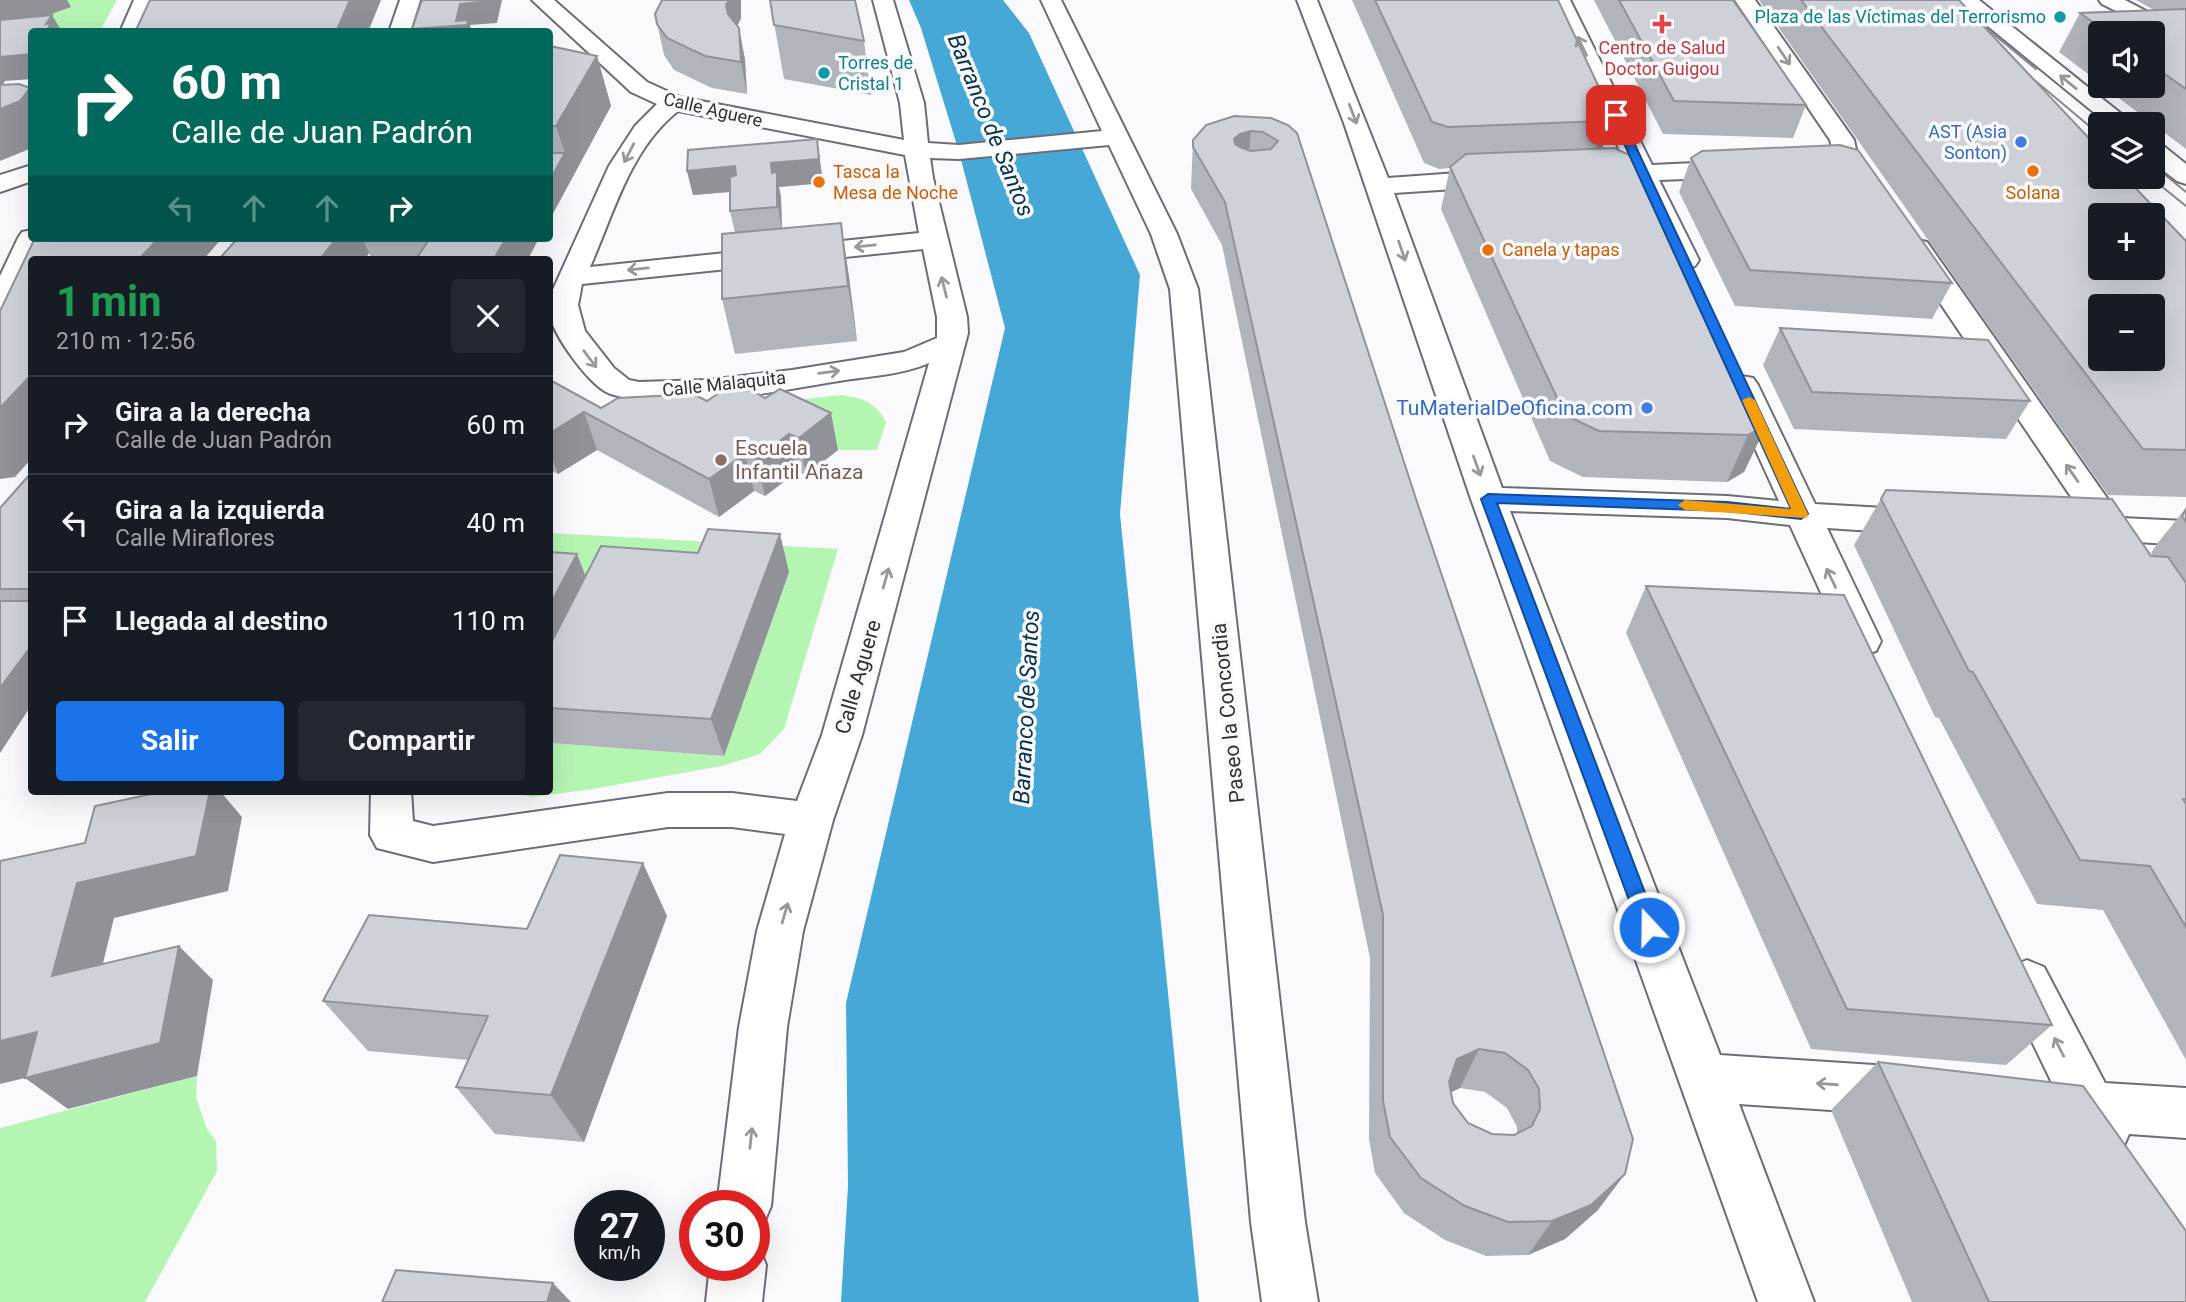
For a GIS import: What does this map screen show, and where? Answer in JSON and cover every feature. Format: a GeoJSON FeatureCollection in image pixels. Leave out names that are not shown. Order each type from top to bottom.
{"type":"FeatureCollection","features":[{"type":"Feature","properties":{"kind":"street"},"geometry":{"type":"LineString","coordinates":[[132,28],[145,0]]}},
{"type":"Feature","properties":{"kind":"street"},"geometry":{"type":"LineString","coordinates":[[400,28],[410,0]]}},
{"type":"Feature","properties":{"kind":"street","name":"Calle Aguere"},"geometry":{"type":"LineString","coordinates":[[542,0],[639,87],[673,103],[918,150]]}},
{"type":"Feature","properties":{"kind":"street","name":"Calle Aguere"},"geometry":{"type":"LineString","coordinates":[[746,1190],[763,1027],[777,945],[811,820],[842,735],[951,343],[952,317],[920,178],[912,103],[883,0]]}},
{"type":"Feature","properties":{"kind":"street","name":"Paseo la Concordia"},"geometry":{"type":"LineString","coordinates":[[1051,0],[1175,258],[1184,289],[1278,1222],[1290,1302]]}},
{"type":"Feature","properties":{"kind":"street"},"geometry":{"type":"LineString","coordinates":[[1307,0],[1380,187],[1488,499],[1786,1302]]}},
{"type":"Feature","properties":{"kind":"street"},"geometry":{"type":"LineString","coordinates":[[1560,0],[1697,287]]}},
{"type":"Feature","properties":{"kind":"street"},"geometry":{"type":"LineString","coordinates":[[1745,0],[1842,140],[1845,170]]}},
{"type":"Feature","properties":{"kind":"street"},"geometry":{"type":"LineString","coordinates":[[1966,0],[2107,112]]}},
{"type":"Feature","properties":{"kind":"street"},"geometry":{"type":"LineString","coordinates":[[2109,0],[2186,40]]}},
{"type":"Feature","properties":{"kind":"street","name":"Calle Malaquita"},"geometry":{"type":"LineString","coordinates":[[673,103],[658,113],[639,134],[571,277],[562,306],[567,325],[594,366],[620,387],[643,391],[679,391],[889,364],[913,359],[951,343]]}},
{"type":"Feature","properties":{"kind":"street"},"geometry":{"type":"LineString","coordinates":[[918,150],[959,152],[1118,137]]}},
{"type":"Feature","properties":{"kind":"street"},"geometry":{"type":"LineString","coordinates":[[2165,159],[2186,176]]}},
{"type":"Feature","properties":{"kind":"street"},"geometry":{"type":"LineString","coordinates":[[1591,175],[1768,168]]}},
{"type":"Feature","properties":{"kind":"street"},"geometry":{"type":"LineString","coordinates":[[0,184],[28,174]]}},
{"type":"Feature","properties":{"kind":"street"},"geometry":{"type":"LineString","coordinates":[[1380,187],[1430,180],[1524,177]]}},
{"type":"Feature","properties":{"kind":"street"},"geometry":{"type":"LineString","coordinates":[[1901,225],[2141,572]]}},
{"type":"Feature","properties":{"kind":"street"},"geometry":{"type":"LineString","coordinates":[[571,277],[933,240]]}},
{"type":"Feature","properties":{"kind":"street"},"geometry":{"type":"LineString","coordinates":[[0,306],[30,242]]}},
{"type":"Feature","properties":{"kind":"street"},"geometry":{"type":"LineString","coordinates":[[1732,363],[1881,680]]}},
{"type":"Feature","properties":{"kind":"street"},"geometry":{"type":"LineString","coordinates":[[1488,499],[1727,507],[1953,523]]}},
{"type":"Feature","properties":{"kind":"street"},"geometry":{"type":"LineString","coordinates":[[2048,527],[2186,533]]}},
{"type":"Feature","properties":{"kind":"street"},"geometry":{"type":"LineString","coordinates":[[391,795],[392,835],[433,844],[668,810],[732,810],[811,820]]}},
{"type":"Feature","properties":{"kind":"street"},"geometry":{"type":"LineString","coordinates":[[2013,952],[2091,1108],[2134,1173]]}},
{"type":"Feature","properties":{"kind":"street"},"geometry":{"type":"LineString","coordinates":[[1705,1078],[1829,1084],[1953,1095]]}},
{"type":"Feature","properties":{"kind":"street"},"geometry":{"type":"LineString","coordinates":[[2022,1101],[2186,1114]]}},
{"type":"Feature","properties":{"kind":"street"},"geometry":{"type":"LineString","coordinates":[[734,1302],[736,1281]]}},
{"type":"Feature","properties":{"kind":"green space"},"geometry":{"type":"Polygon","coordinates":[[[35,0],[117,0],[102,28],[28,30],[0,12],[35,0]]]}},
{"type":"Feature","properties":{"kind":"green space"},"geometry":{"type":"Polygon","coordinates":[[[841,395],[868,402],[882,415],[886,422],[877,450],[838,450],[788,426],[667,414],[841,395]]]}},
{"type":"Feature","properties":{"kind":"green space"},"geometry":{"type":"Polygon","coordinates":[[[553,533],[838,549],[784,729],[760,754],[722,766],[553,794],[553,743],[724,756],[553,582],[553,533]]]}},
{"type":"Feature","properties":{"kind":"green space"},"geometry":{"type":"Polygon","coordinates":[[[197,1076],[196,1098],[207,1129],[216,1141],[217,1171],[145,1302],[0,1302],[0,1128],[197,1076]]]}},
{"type":"Feature","properties":{"kind":"water","name":"Barranco de Santos"},"geometry":{"type":"Polygon","coordinates":[[[909,0],[1003,0],[1029,33],[1140,275],[1120,514],[1199,1302],[841,1302],[848,1186],[846,1003],[1005,328],[959,152],[921,28],[909,0]]]}},
{"type":"Feature","properties":{"kind":"building"},"geometry":{"type":"Polygon","coordinates":[[[150,0],[350,0],[338,28],[137,28],[150,0]]]}},
{"type":"Feature","properties":{"kind":"building"},"geometry":{"type":"Polygon","coordinates":[[[422,0],[490,0],[460,4],[456,21],[468,20],[467,25],[412,28],[422,0]]]}},
{"type":"Feature","properties":{"kind":"building"},"geometry":{"type":"Polygon","coordinates":[[[662,0],[729,0],[726,5],[728,14],[739,28],[741,62],[705,56],[667,38],[657,24],[655,14],[662,0]]]}},
{"type":"Feature","properties":{"kind":"building"},"geometry":{"type":"Polygon","coordinates":[[[770,0],[855,0],[864,41],[774,25],[770,0]]]}},
{"type":"Feature","properties":{"kind":"building"},"geometry":{"type":"Polygon","coordinates":[[[1375,0],[1558,0],[1612,115],[1604,121],[1448,127],[1432,122],[1375,0]]]}},
{"type":"Feature","properties":{"kind":"building"},"geometry":{"type":"Polygon","coordinates":[[[1619,0],[1733,0],[1806,105],[1674,101],[1619,0]]]}},
{"type":"Feature","properties":{"kind":"building"},"geometry":{"type":"Polygon","coordinates":[[[1801,0],[1959,0],[2088,137],[2088,189],[2136,189],[2150,203],[2088,203],[2088,280],[2165,280],[2165,219],[2186,241],[2186,450],[2143,449],[1801,0]]]}},
{"type":"Feature","properties":{"kind":"building"},"geometry":{"type":"Polygon","coordinates":[[[2186,9],[2186,89],[2165,74],[2165,21],[2091,21],[2080,13],[2186,9]]]}},
{"type":"Feature","properties":{"kind":"building"},"geometry":{"type":"Polygon","coordinates":[[[52,15],[46,24],[51,23],[48,28],[28,28],[28,54],[0,57],[0,20],[52,15]]]}},
{"type":"Feature","properties":{"kind":"building"},"geometry":{"type":"Polygon","coordinates":[[[553,47],[597,56],[556,126],[553,126],[553,47]]]}},
{"type":"Feature","properties":{"kind":"building"},"geometry":{"type":"Polygon","coordinates":[[[19,84],[28,87],[28,91],[20,101],[0,109],[0,85],[19,84]]]}},
{"type":"Feature","properties":{"kind":"building"},"geometry":{"type":"Polygon","coordinates":[[[1234,116],[1271,118],[1288,125],[1297,133],[1418,505],[1633,1139],[1625,1174],[1591,1205],[1552,1221],[1508,1222],[1465,1206],[1421,1178],[1390,1137],[1383,1101],[1383,915],[1225,202],[1193,147],[1193,140],[1206,125],[1234,116]],[[1263,132],[1240,134],[1234,139],[1235,144],[1251,151],[1271,149],[1278,141],[1263,132]],[[1479,1049],[1457,1059],[1449,1082],[1453,1103],[1468,1123],[1492,1134],[1514,1135],[1532,1126],[1540,1109],[1539,1089],[1528,1070],[1505,1053],[1479,1049]]]}},
{"type":"Feature","properties":{"kind":"building"},"geometry":{"type":"Polygon","coordinates":[[[817,139],[819,159],[771,163],[772,173],[777,172],[777,207],[730,211],[730,177],[736,175],[735,166],[687,171],[688,150],[817,139]]]}},
{"type":"Feature","properties":{"kind":"building"},"geometry":{"type":"Polygon","coordinates":[[[1840,145],[1858,150],[1952,283],[1750,270],[1691,158],[1702,151],[1840,145]]]}},
{"type":"Feature","properties":{"kind":"building"},"geometry":{"type":"Polygon","coordinates":[[[1614,148],[1636,158],[1766,426],[1748,435],[1599,431],[1565,415],[1450,167],[1466,154],[1614,148]]]}},
{"type":"Feature","properties":{"kind":"building"},"geometry":{"type":"Polygon","coordinates":[[[553,153],[565,153],[553,175],[553,153]]]}},
{"type":"Feature","properties":{"kind":"building"},"geometry":{"type":"Polygon","coordinates":[[[841,223],[848,286],[722,299],[722,234],[841,223]]]}},
{"type":"Feature","properties":{"kind":"building"},"geometry":{"type":"Polygon","coordinates":[[[33,242],[155,242],[142,256],[28,256],[28,378],[0,408],[0,311],[33,242]]]}},
{"type":"Feature","properties":{"kind":"building"},"geometry":{"type":"Polygon","coordinates":[[[234,242],[334,242],[322,256],[222,256],[234,242]]]}},
{"type":"Feature","properties":{"kind":"building"},"geometry":{"type":"Polygon","coordinates":[[[427,242],[504,242],[496,256],[418,256],[427,242]]]}},
{"type":"Feature","properties":{"kind":"building"},"geometry":{"type":"Polygon","coordinates":[[[1780,328],[1988,340],[2030,401],[1812,392],[1780,328]]]}},
{"type":"Feature","properties":{"kind":"building"},"geometry":{"type":"Polygon","coordinates":[[[553,382],[601,408],[618,398],[693,394],[707,401],[720,392],[751,390],[765,398],[780,389],[831,413],[799,438],[789,434],[756,459],[745,454],[709,479],[584,412],[553,431],[553,382]]]}},
{"type":"Feature","properties":{"kind":"building"},"geometry":{"type":"Polygon","coordinates":[[[28,476],[28,589],[0,589],[0,508],[28,476]]]}},
{"type":"Feature","properties":{"kind":"building"},"geometry":{"type":"Polygon","coordinates":[[[1886,490],[2112,499],[2151,556],[2168,557],[2186,583],[2186,799],[2183,799],[2186,804],[2186,927],[2150,866],[2080,860],[1973,672],[1969,671],[1881,499],[1886,490]]]}},
{"type":"Feature","properties":{"kind":"building"},"geometry":{"type":"Polygon","coordinates":[[[708,529],[780,534],[711,719],[553,708],[553,639],[601,546],[698,553],[708,529]]]}},
{"type":"Feature","properties":{"kind":"building"},"geometry":{"type":"Polygon","coordinates":[[[553,552],[577,554],[553,599],[553,552]]]}},
{"type":"Feature","properties":{"kind":"building"},"geometry":{"type":"Polygon","coordinates":[[[1646,586],[1844,595],[2052,1025],[1847,1009],[1646,586]]]}},
{"type":"Feature","properties":{"kind":"building"},"geometry":{"type":"Polygon","coordinates":[[[0,601],[28,601],[28,650],[0,688],[0,601]]]}},
{"type":"Feature","properties":{"kind":"building"},"geometry":{"type":"Polygon","coordinates":[[[146,795],[209,795],[196,856],[77,883],[52,976],[179,946],[160,1043],[25,1078],[37,1032],[0,1041],[0,861],[85,843],[95,806],[146,795]]]}},
{"type":"Feature","properties":{"kind":"building"},"geometry":{"type":"Polygon","coordinates":[[[560,855],[643,863],[551,1095],[456,1087],[488,1016],[323,1001],[369,915],[527,929],[560,855]]]}},
{"type":"Feature","properties":{"kind":"building"},"geometry":{"type":"Polygon","coordinates":[[[1878,1062],[2083,1086],[2186,1231],[2186,1302],[1989,1302],[1878,1062]]]}},
{"type":"Feature","properties":{"kind":"building"},"geometry":{"type":"Polygon","coordinates":[[[396,1270],[553,1283],[547,1302],[382,1302],[396,1270]]]}},
{"type":"Feature","properties":{"kind":"tram line"},"geometry":{"type":"LineString","coordinates":[[1952,0],[2036,69]]}},
{"type":"Feature","properties":{"kind":"tram line"},"geometry":{"type":"LineString","coordinates":[[2020,68],[2088,125]]}},
{"type":"Feature","properties":{"kind":"tram line"},"geometry":{"type":"LineString","coordinates":[[2165,175],[2186,192]]}},
{"type":"Feature","properties":{"kind":"tram line"},"geometry":{"type":"LineString","coordinates":[[2165,189],[2186,206]]}},
{"type":"Feature","properties":{"kind":"slow traffic"},"geometry":{"type":"LineString","coordinates":[[1685,505],[1801,514],[1749,400]]}},
{"type":"Feature","properties":{"kind":"place","name":"Plaza de las Víctimas del Terrorismo"},"geometry":{"type":"Point","coordinates":[2060,17]}},
{"type":"Feature","properties":{"kind":"place","name":"Centro de Salud Doctor Guigou"},"geometry":{"type":"Point","coordinates":[1662,24]}},
{"type":"Feature","properties":{"kind":"place","name":"Torres de Cristal 1"},"geometry":{"type":"Point","coordinates":[824,73]}},
{"type":"Feature","properties":{"kind":"place","name":"AST (Asia Sonton)"},"geometry":{"type":"Point","coordinates":[2021,142]}},
{"type":"Feature","properties":{"kind":"place","name":"Solana"},"geometry":{"type":"Point","coordinates":[2033,171]}},
{"type":"Feature","properties":{"kind":"place","name":"Tasca la Mesa de Noche"},"geometry":{"type":"Point","coordinates":[819,182]}},
{"type":"Feature","properties":{"kind":"place","name":"Canela y tapas"},"geometry":{"type":"Point","coordinates":[1488,250]}},
{"type":"Feature","properties":{"kind":"place","name":"TuMaterialDeOficina.com"},"geometry":{"type":"Point","coordinates":[1647,408]}},
{"type":"Feature","properties":{"kind":"place","name":"Escuela Infantil Añaza"},"geometry":{"type":"Point","coordinates":[721,460]}},
{"type":"Feature","properties":{"kind":"route"},"geometry":{"type":"LineString","coordinates":[[1616,115],[1801,514],[1727,507],[1488,499],[1649,927]]}}]}
